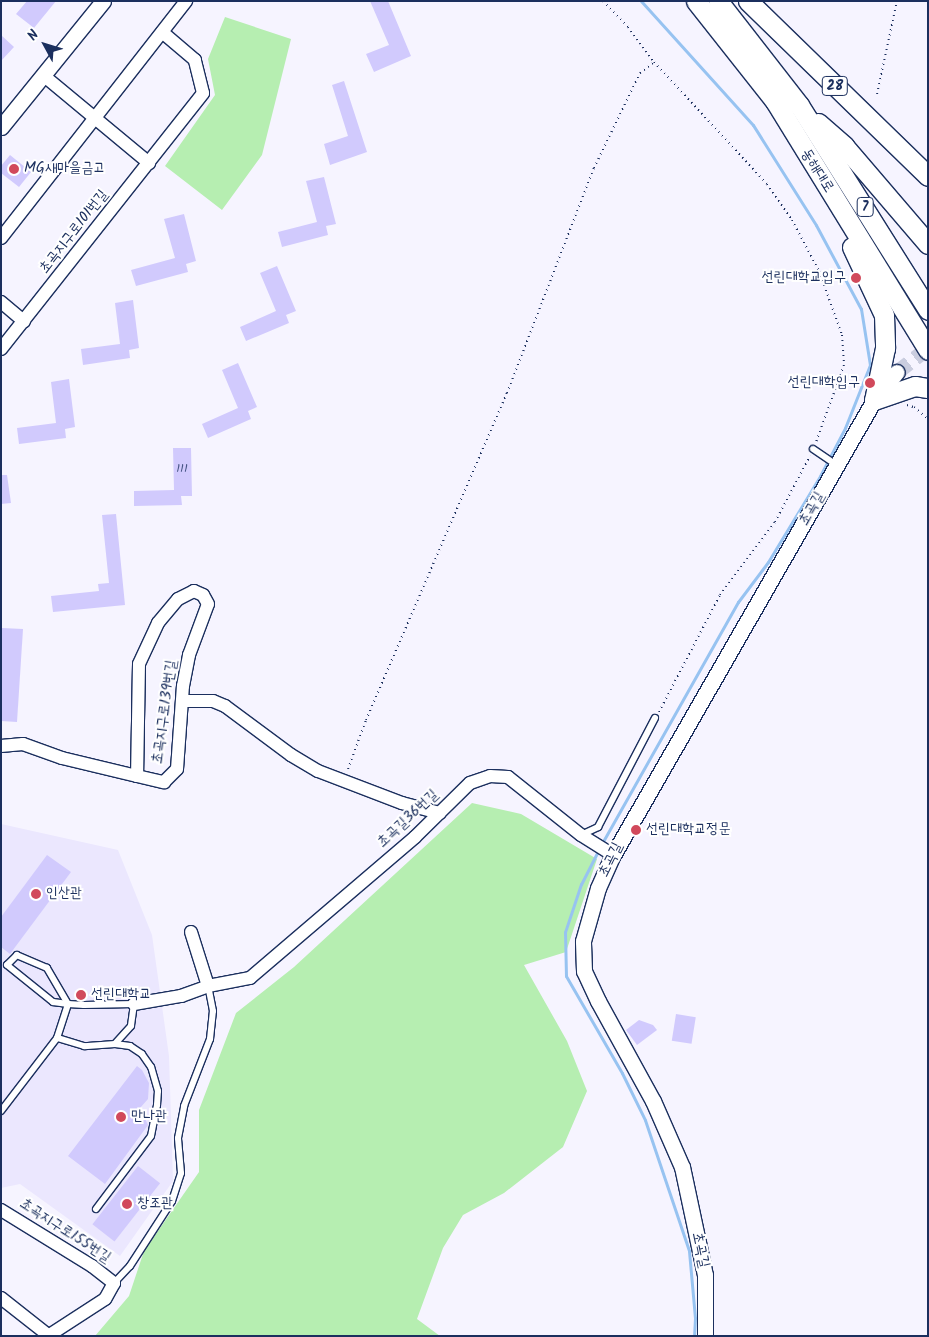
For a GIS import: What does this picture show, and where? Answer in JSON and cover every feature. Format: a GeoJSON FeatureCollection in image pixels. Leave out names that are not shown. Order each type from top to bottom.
{"type":"FeatureCollection","features":[{"type":"Feature","properties":{"kind":"main road","name":"동해대로"},"geometry":{"type":"LineString","coordinates":[[696,1],[775,101],[813,166],[928,350]]}},
{"type":"Feature","properties":{"kind":"main road","name":"동해대로"},"geometry":{"type":"LineString","coordinates":[[718,1],[799,105],[928,310]]}},
{"type":"Feature","properties":{"kind":"main road","name":"28"},"geometry":{"type":"LineString","coordinates":[[748,1],[926,176]]}},
{"type":"Feature","properties":{"kind":"main road"},"geometry":{"type":"LineString","coordinates":[[799,105],[844,146],[928,244]]}},
{"type":"Feature","properties":{"kind":"main road"},"geometry":{"type":"LineString","coordinates":[[813,166],[884,315],[885,348],[874,400]]}},
{"type":"Feature","properties":{"kind":"main road"},"geometry":{"type":"LineString","coordinates":[[874,400],[915,386],[928,388]]}},
{"type":"Feature","properties":{"kind":"street"},"geometry":{"type":"LineString","coordinates":[[1,127],[103,1]]}},
{"type":"Feature","properties":{"kind":"street"},"geometry":{"type":"LineString","coordinates":[[1,238],[186,1]]}},
{"type":"Feature","properties":{"kind":"street","name":"초곡지구로101번길"},"geometry":{"type":"LineString","coordinates":[[1,349],[203,93],[195,60],[162,32]]}},
{"type":"Feature","properties":{"kind":"street"},"geometry":{"type":"LineString","coordinates":[[43,75],[149,163]]}},
{"type":"Feature","properties":{"kind":"street"},"geometry":{"type":"LineString","coordinates":[[1,302],[24,321]]}},
{"type":"Feature","properties":{"kind":"street","name":"초곡길"},"geometry":{"type":"LineString","coordinates":[[705,1336],[705,1275],[682,1167],[653,1101],[598,1001],[584,971],[583,941],[588,917],[608,852],[874,400],[897,372]]}},
{"type":"Feature","properties":{"kind":"street","name":"초곡지구로139번길"},"geometry":{"type":"LineString","coordinates":[[1,746],[23,744],[62,758],[137,776],[164,782],[177,769],[182,701],[189,655],[208,604],[203,595],[194,590],[178,599],[158,623],[139,664],[137,776]]}},
{"type":"Feature","properties":{"kind":"street"},"geometry":{"type":"LineString","coordinates":[[182,701],[213,701],[225,706],[291,755],[318,771],[402,803],[440,813]]}},
{"type":"Feature","properties":{"kind":"street","name":"초곡길36번길"},"geometry":{"type":"LineString","coordinates":[[134,1004],[181,996],[208,986],[250,978],[415,837],[470,783],[490,776],[508,777],[581,835],[608,852]]}},
{"type":"Feature","properties":{"kind":"street"},"geometry":{"type":"LineString","coordinates":[[191,932],[208,986]]}},
{"type":"Feature","properties":{"kind":"street","name":"초곡지구로155번길"},"geometry":{"type":"LineString","coordinates":[[1,1210],[92,1266],[114,1283],[105,1299],[48,1336]]}},
{"type":"Feature","properties":{"kind":"street"},"geometry":{"type":"LineString","coordinates":[[1,1298],[48,1336]]}},
{"type":"Feature","properties":{"kind":"lane"},"geometry":{"type":"LineString","coordinates":[[813,449],[837,465]]}},
{"type":"Feature","properties":{"kind":"lane"},"geometry":{"type":"LineString","coordinates":[[581,835],[598,827],[655,718]]}},
{"type":"Feature","properties":{"kind":"lane"},"geometry":{"type":"LineString","coordinates":[[1,1111],[58,1038],[68,1004],[47,968],[17,954],[7,965],[53,1002],[68,1004],[134,1004],[131,1026],[115,1044]]}},
{"type":"Feature","properties":{"kind":"lane"},"geometry":{"type":"LineString","coordinates":[[114,1283],[130,1266],[172,1202],[181,1172],[178,1138],[184,1106],[210,1039],[213,1011],[208,986]]}},
{"type":"Feature","properties":{"kind":"lane"},"geometry":{"type":"LineString","coordinates":[[58,1038],[84,1046],[115,1044],[130,1046],[142,1054],[151,1066],[158,1090],[158,1105],[151,1136],[96,1209]]}},
{"type":"Feature","properties":{"kind":"path"},"geometry":{"type":"LineString","coordinates":[[603,1],[628,27],[654,62],[767,184],[792,220],[819,271],[842,335],[844,364],[813,449],[775,522],[720,594],[655,718]]}},
{"type":"Feature","properties":{"kind":"path"},"geometry":{"type":"LineString","coordinates":[[877,94],[897,1]]}},
{"type":"Feature","properties":{"kind":"path"},"geometry":{"type":"LineString","coordinates":[[343,780],[366,720],[507,393],[594,168],[640,73],[654,62]]}},
{"type":"Feature","properties":{"kind":"shaded area","name":"선린대학교"},"geometry":{"type":"Polygon","coordinates":[[[1,824],[118,850],[152,935],[169,1056],[173,1181],[120,1256],[20,1184],[1,1188],[1,824]]]}},
{"type":"Feature","properties":{"kind":"green space"},"geometry":{"type":"Polygon","coordinates":[[[225,17],[291,39],[262,155],[222,210],[165,166],[215,95],[208,59],[225,17]]]}},
{"type":"Feature","properties":{"kind":"green space"},"geometry":{"type":"Polygon","coordinates":[[[472,803],[521,814],[597,859],[566,952],[524,965],[567,1041],[587,1091],[563,1147],[504,1193],[463,1215],[443,1248],[417,1319],[440,1336],[95,1336],[129,1296],[144,1251],[199,1172],[199,1110],[236,1013],[294,967],[472,803]]]}},
{"type":"Feature","properties":{"kind":"building"},"geometry":{"type":"Polygon","coordinates":[[[27,1],[56,1],[34,28],[16,14],[27,1]]]}},
{"type":"Feature","properties":{"kind":"building"},"geometry":{"type":"Polygon","coordinates":[[[370,1],[388,1],[411,56],[374,72],[366,54],[389,45],[370,1]]]}},
{"type":"Feature","properties":{"kind":"building"},"geometry":{"type":"Polygon","coordinates":[[[1,35],[14,47],[1,61],[1,35]]]}},
{"type":"Feature","properties":{"kind":"building"},"geometry":{"type":"Polygon","coordinates":[[[344,81],[367,152],[330,165],[324,144],[348,136],[332,85],[344,81]]]}},
{"type":"Feature","properties":{"kind":"building","name":"MG새마을금고"},"geometry":{"type":"Polygon","coordinates":[[[10,155],[31,172],[19,187],[1,173],[1,166],[10,155]]]}},
{"type":"Feature","properties":{"kind":"building"},"geometry":{"type":"Polygon","coordinates":[[[324,177],[336,224],[326,226],[328,235],[282,247],[278,232],[317,222],[306,181],[324,177]]]}},
{"type":"Feature","properties":{"kind":"building"},"geometry":{"type":"Polygon","coordinates":[[[184,214],[196,261],[186,264],[188,272],[136,286],[131,270],[175,258],[164,219],[184,214]]]}},
{"type":"Feature","properties":{"kind":"building"},"geometry":{"type":"Polygon","coordinates":[[[277,266],[296,311],[286,315],[289,323],[246,341],[240,327],[276,311],[260,273],[277,266]]]}},
{"type":"Feature","properties":{"kind":"building"},"geometry":{"type":"Polygon","coordinates":[[[133,300],[139,348],[129,350],[130,358],[83,365],[81,349],[120,344],[115,303],[133,300]]]}},
{"type":"Feature","properties":{"kind":"building"},"geometry":{"type":"Polygon","coordinates":[[[238,363],[257,407],[248,411],[251,419],[208,438],[202,424],[238,408],[222,370],[238,363]]]}},
{"type":"Feature","properties":{"kind":"building"},"geometry":{"type":"Polygon","coordinates":[[[69,379],[75,427],[65,429],[66,438],[19,444],[17,428],[56,423],[51,382],[69,379]]]}},
{"type":"Feature","properties":{"kind":"building"},"geometry":{"type":"Polygon","coordinates":[[[173,448],[191,448],[192,496],[181,496],[182,505],[134,506],[134,491],[174,490],[173,448]]]}},
{"type":"Feature","properties":{"kind":"building"},"geometry":{"type":"Polygon","coordinates":[[[1,475],[7,475],[11,503],[1,504],[1,475]]]}},
{"type":"Feature","properties":{"kind":"building"},"geometry":{"type":"Polygon","coordinates":[[[116,514],[125,605],[53,612],[51,596],[99,591],[98,584],[109,583],[102,515],[116,514]]]}},
{"type":"Feature","properties":{"kind":"building"},"geometry":{"type":"Polygon","coordinates":[[[2,628],[23,629],[17,722],[1,721],[2,628]]]}},
{"type":"Feature","properties":{"kind":"building","name":"인산관"},"geometry":{"type":"Polygon","coordinates":[[[47,855],[71,872],[10,954],[1,947],[1,917],[47,855]]]}},
{"type":"Feature","properties":{"kind":"building"},"geometry":{"type":"Polygon","coordinates":[[[676,1014],[696,1017],[692,1044],[672,1041],[676,1014]]]}},
{"type":"Feature","properties":{"kind":"building"},"geometry":{"type":"Polygon","coordinates":[[[639,1020],[653,1025],[657,1030],[637,1045],[626,1030],[639,1020]]]}},
{"type":"Feature","properties":{"kind":"building","name":"만나관"},"geometry":{"type":"Polygon","coordinates":[[[137,1066],[142,1070],[149,1083],[148,1099],[140,1108],[148,1125],[105,1184],[68,1156],[137,1066]]]}},
{"type":"Feature","properties":{"kind":"building","name":"창조관"},"geometry":{"type":"Polygon","coordinates":[[[138,1166],[160,1183],[115,1242],[92,1224],[138,1166]]]}},
{"type":"Feature","properties":{"kind":"waterway"},"geometry":{"type":"LineString","coordinates":[[601,845],[738,602],[768,562],[820,476],[845,428],[870,365],[861,309],[816,225],[753,125],[641,1]]}},
{"type":"Feature","properties":{"kind":"waterway"},"geometry":{"type":"LineString","coordinates":[[598,851],[581,884],[565,932],[566,976],[622,1073],[645,1120],[689,1251],[695,1318],[694,1336]]}},
{"type":"Feature","properties":{"kind":"tunnel"},"geometry":{"type":"LineString","coordinates":[[897,372],[928,348]]}},
{"type":"Feature","properties":{"kind":"place","name":"MG새마을금고"},"geometry":{"type":"Point","coordinates":[14,169]}},
{"type":"Feature","properties":{"kind":"place","name":"선린대학교입구"},"geometry":{"type":"Point","coordinates":[856,278]}},
{"type":"Feature","properties":{"kind":"place","name":"선린대학입구"},"geometry":{"type":"Point","coordinates":[870,383]}},
{"type":"Feature","properties":{"kind":"place","name":"선린대학교정문"},"geometry":{"type":"Point","coordinates":[636,830]}},
{"type":"Feature","properties":{"kind":"place","name":"인산관"},"geometry":{"type":"Point","coordinates":[36,894]}},
{"type":"Feature","properties":{"kind":"place","name":"선린대학교"},"geometry":{"type":"Point","coordinates":[81,995]}},
{"type":"Feature","properties":{"kind":"place","name":"만나관"},"geometry":{"type":"Point","coordinates":[121,1117]}},
{"type":"Feature","properties":{"kind":"place","name":"창조관"},"geometry":{"type":"Point","coordinates":[127,1204]}}]}
